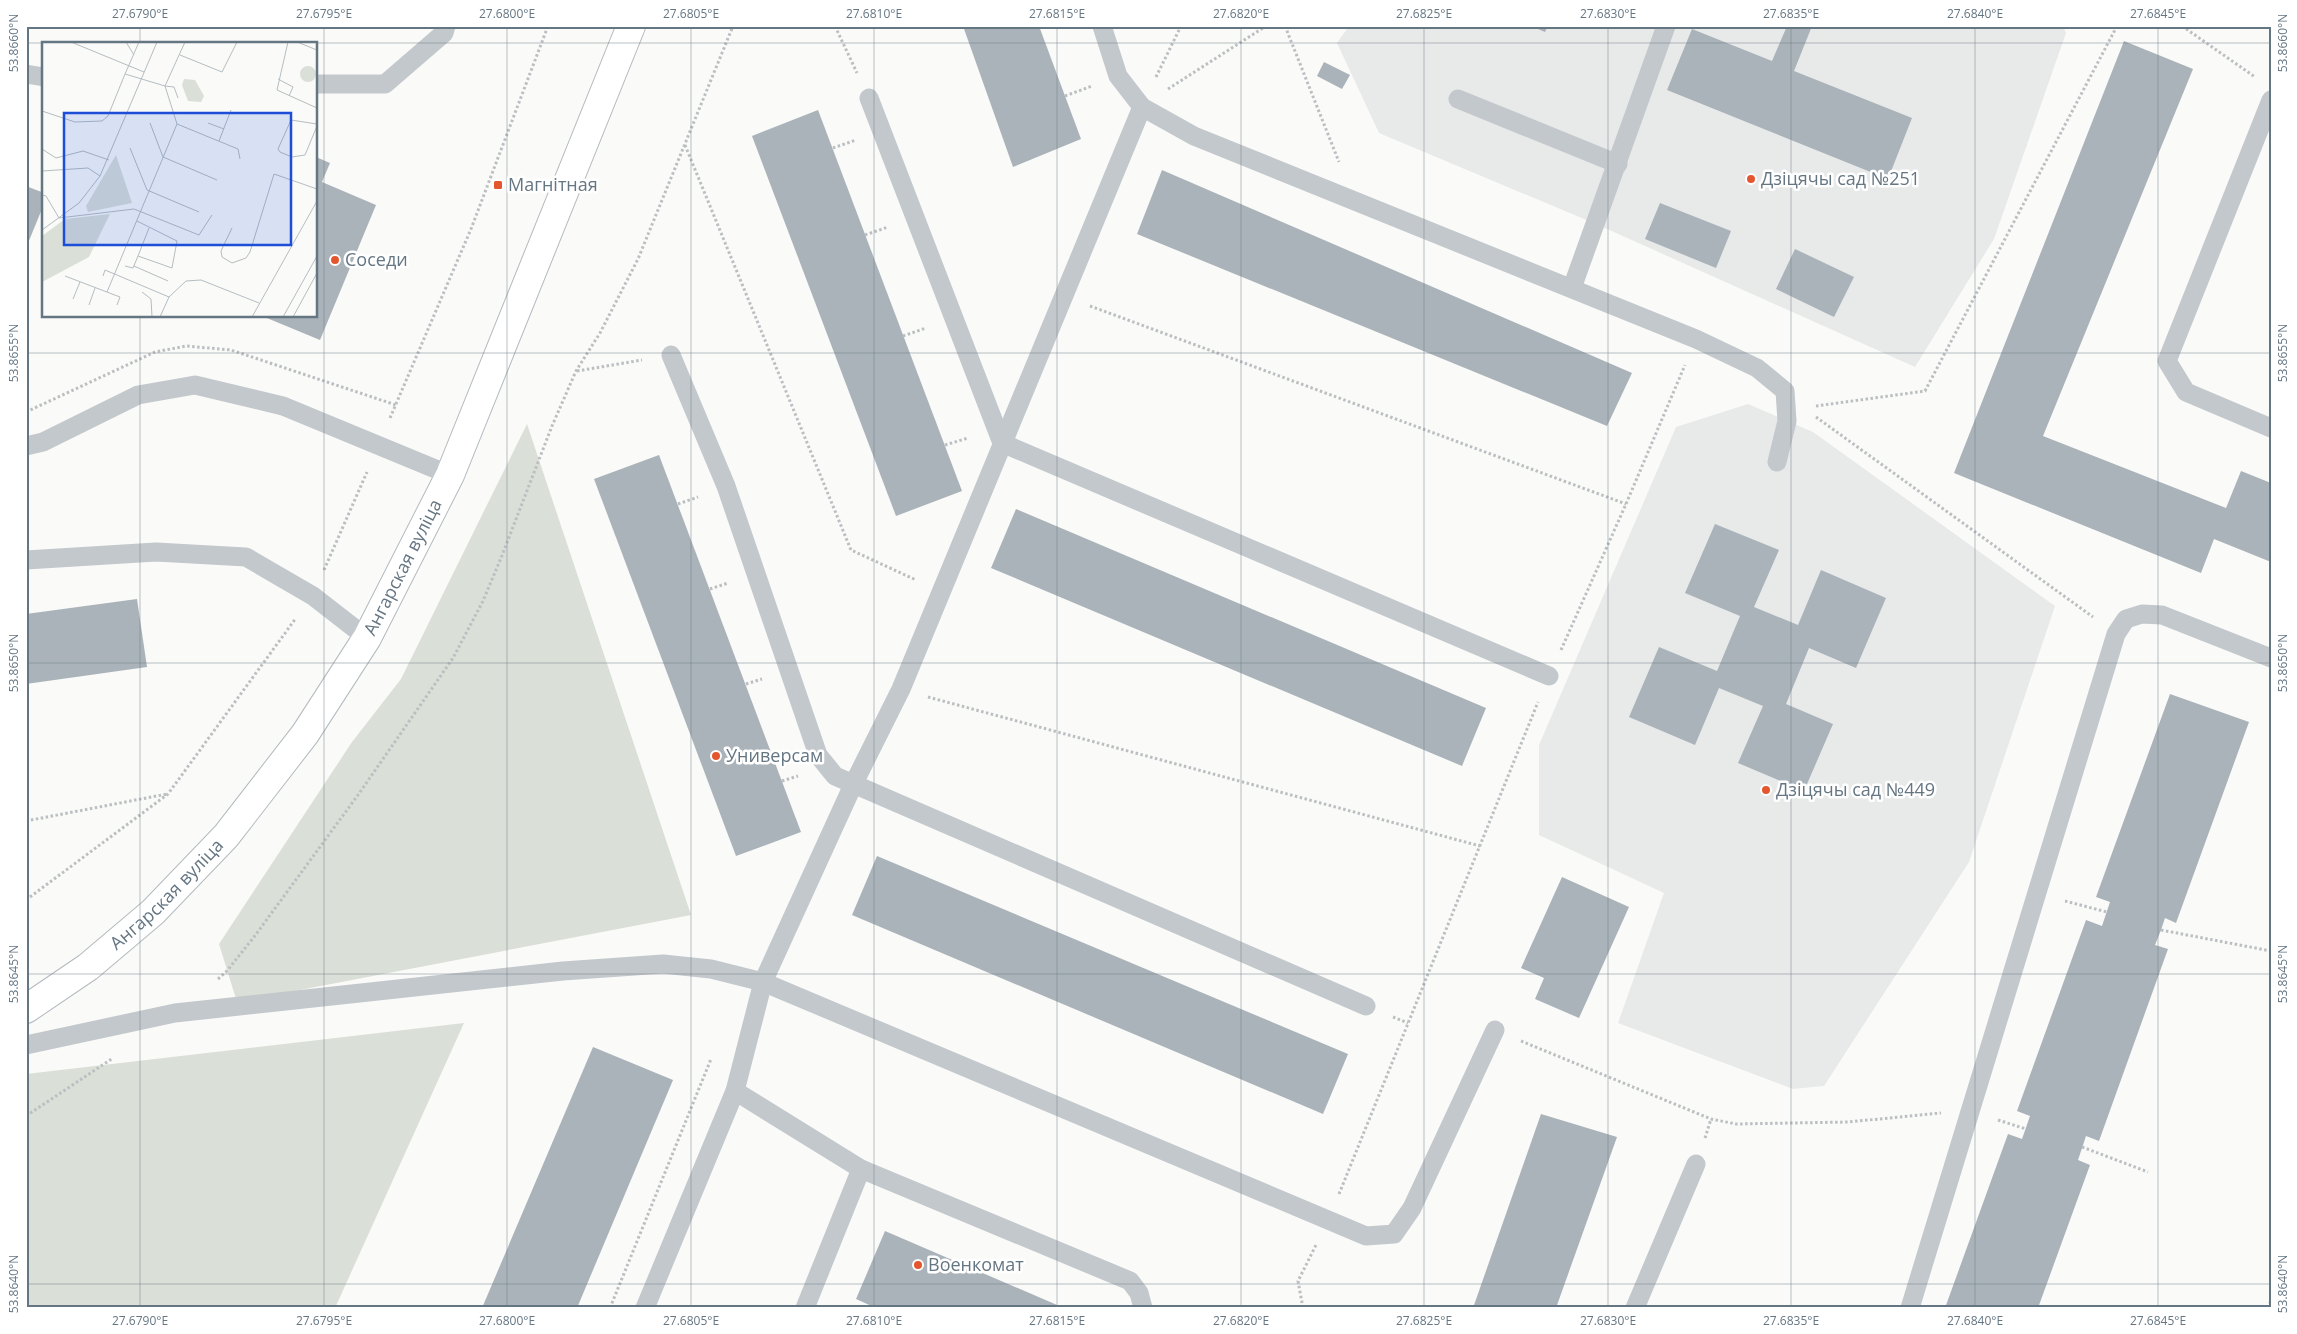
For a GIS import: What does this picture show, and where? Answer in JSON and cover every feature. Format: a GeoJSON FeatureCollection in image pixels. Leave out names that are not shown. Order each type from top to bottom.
{"type":"FeatureCollection","features":[{"type":"Feature","properties":{"kind":"main road","name":"Ангарская вуліца"},"geometry":{"type":"LineString","coordinates":[[26,1008],[88,967],[153,912],[226,836],[305,734],[367,638],[450,475],[631,26]]}},
{"type":"Feature","properties":{"kind":"lane"},"geometry":{"type":"LineString","coordinates":[[318,84],[385,84],[444,33],[446,26]]}},
{"type":"Feature","properties":{"kind":"lane"},"geometry":{"type":"LineString","coordinates":[[1102,26],[1118,76],[1142,106],[1194,136],[1696,339],[1757,368],[1784,392],[1787,421],[1777,462]]}},
{"type":"Feature","properties":{"kind":"lane"},"geometry":{"type":"LineString","coordinates":[[1572,288],[1666,26]]}},
{"type":"Feature","properties":{"kind":"lane"},"geometry":{"type":"LineString","coordinates":[[26,74],[42,77]]}},
{"type":"Feature","properties":{"kind":"lane"},"geometry":{"type":"LineString","coordinates":[[869,98],[1002,443],[1549,676]]}},
{"type":"Feature","properties":{"kind":"lane"},"geometry":{"type":"LineString","coordinates":[[1458,99],[1618,164]]}},
{"type":"Feature","properties":{"kind":"lane"},"geometry":{"type":"LineString","coordinates":[[2271,100],[2167,361],[2186,392],[2271,428]]}},
{"type":"Feature","properties":{"kind":"lane"},"geometry":{"type":"LineString","coordinates":[[645,1308],[735,1091],[763,982],[853,785],[901,689],[1142,106]]}},
{"type":"Feature","properties":{"kind":"lane"},"geometry":{"type":"LineString","coordinates":[[671,355],[726,486],[818,755],[835,776],[1366,1006]]}},
{"type":"Feature","properties":{"kind":"lane"},"geometry":{"type":"LineString","coordinates":[[26,446],[43,442],[138,395],[194,385],[283,406],[450,475]]}},
{"type":"Feature","properties":{"kind":"lane"},"geometry":{"type":"LineString","coordinates":[[26,560],[156,552],[246,557],[313,596],[367,638]]}},
{"type":"Feature","properties":{"kind":"lane"},"geometry":{"type":"LineString","coordinates":[[1910,1308],[2116,634],[2126,619],[2142,614],[2162,615],[2271,658]]}},
{"type":"Feature","properties":{"kind":"lane"},"geometry":{"type":"LineString","coordinates":[[26,1045],[176,1013],[563,970],[663,964],[711,969],[763,982],[1366,1236],[1394,1234],[1412,1208],[1495,1030]]}},
{"type":"Feature","properties":{"kind":"lane"},"geometry":{"type":"LineString","coordinates":[[735,1091],[861,1168],[1130,1282],[1139,1293],[1143,1308]]}},
{"type":"Feature","properties":{"kind":"lane"},"geometry":{"type":"LineString","coordinates":[[1635,1308],[1696,1164]]}},
{"type":"Feature","properties":{"kind":"lane"},"geometry":{"type":"LineString","coordinates":[[805,1308],[861,1168]]}},
{"type":"Feature","properties":{"kind":"path"},"geometry":{"type":"LineString","coordinates":[[213,983],[226,972],[254,937],[406,728],[453,658],[501,558],[552,426],[576,371],[600,333],[638,259],[734,26]]}},
{"type":"Feature","properties":{"kind":"path"},"geometry":{"type":"LineString","coordinates":[[835,26],[869,98]]}},
{"type":"Feature","properties":{"kind":"path"},"geometry":{"type":"LineString","coordinates":[[1142,106],[1181,26]]}},
{"type":"Feature","properties":{"kind":"path"},"geometry":{"type":"LineString","coordinates":[[1142,106],[1266,26]]}},
{"type":"Feature","properties":{"kind":"path"},"geometry":{"type":"LineString","coordinates":[[1285,26],[1354,200]]}},
{"type":"Feature","properties":{"kind":"path"},"geometry":{"type":"LineString","coordinates":[[1802,408],[1925,392],[2117,26]]}},
{"type":"Feature","properties":{"kind":"path"},"geometry":{"type":"LineString","coordinates":[[2182,26],[2263,83]]}},
{"type":"Feature","properties":{"kind":"path"},"geometry":{"type":"LineString","coordinates":[[685,144],[851,550],[941,592]]}},
{"type":"Feature","properties":{"kind":"path"},"geometry":{"type":"LineString","coordinates":[[1063,296],[1626,504]]}},
{"type":"Feature","properties":{"kind":"path"},"geometry":{"type":"LineString","coordinates":[[1303,1308],[1298,1282],[1329,1220],[1549,676],[1626,504],[1696,339]]}},
{"type":"Feature","properties":{"kind":"path"},"geometry":{"type":"LineString","coordinates":[[576,371],[671,355]]}},
{"type":"Feature","properties":{"kind":"path"},"geometry":{"type":"LineString","coordinates":[[1784,392],[1802,408],[2116,634]]}},
{"type":"Feature","properties":{"kind":"path"},"geometry":{"type":"LineString","coordinates":[[901,689],[1480,846]]}},
{"type":"Feature","properties":{"kind":"path"},"geometry":{"type":"LineString","coordinates":[[26,821],[168,794],[26,900]]}},
{"type":"Feature","properties":{"kind":"path"},"geometry":{"type":"LineString","coordinates":[[2036,893],[2107,912]]}},
{"type":"Feature","properties":{"kind":"path"},"geometry":{"type":"LineString","coordinates":[[2161,930],[2271,951]]}},
{"type":"Feature","properties":{"kind":"path"},"geometry":{"type":"LineString","coordinates":[[1495,1030],[1711,1120],[1736,1124],[1848,1122],[1969,1110],[2026,1129]]}},
{"type":"Feature","properties":{"kind":"path"},"geometry":{"type":"LineString","coordinates":[[610,1308],[714,1051]]}},
{"type":"Feature","properties":{"kind":"path"},"geometry":{"type":"LineString","coordinates":[[26,1116],[116,1056]]}},
{"type":"Feature","properties":{"kind":"path"},"geometry":{"type":"LineString","coordinates":[[2082,1147],[2148,1172]]}},
{"type":"Feature","properties":{"kind":"path"},"geometry":{"type":"LineString","coordinates":[[2267,1308],[2271,1301]]}},
{"type":"Feature","properties":{"kind":"shaded area","name":"Дзіцячы сад №251"},"geometry":{"type":"Polygon","coordinates":[[[1349,26],[2063,26],[2066,33],[1994,239],[1915,367],[1596,224],[1379,133],[1337,43],[1349,26]]]}},
{"type":"Feature","properties":{"kind":"shaded area","name":"Дзіцячы сад №449"},"geometry":{"type":"Polygon","coordinates":[[[1748,404],[1813,432],[2055,606],[1969,862],[1824,1086],[1793,1089],[1618,1023],[1664,893],[1539,835],[1539,745],[1676,427],[1748,404]]]}},
{"type":"Feature","properties":{"kind":"shaded area"},"geometry":{"type":"Polygon","coordinates":[[[527,424],[691,915],[237,1002],[219,944],[352,742],[401,679],[527,424]]]}},
{"type":"Feature","properties":{"kind":"shaded area"},"geometry":{"type":"Polygon","coordinates":[[[464,1023],[335,1308],[26,1308],[26,1074],[464,1023]]]}},
{"type":"Feature","properties":{"kind":"building"},"geometry":{"type":"Polygon","coordinates":[[[963,26],[1039,26],[1081,139],[1013,167],[963,26]]]}},
{"type":"Feature","properties":{"kind":"building"},"geometry":{"type":"Polygon","coordinates":[[[1531,26],[1548,26],[1545,32],[1531,26]]]}},
{"type":"Feature","properties":{"kind":"building"},"geometry":{"type":"Polygon","coordinates":[[[1787,26],[1812,26],[1794,71],[1912,118],[1888,179],[1667,90],[1692,29],[1772,61],[1787,26]]]}},
{"type":"Feature","properties":{"kind":"building"},"geometry":{"type":"Polygon","coordinates":[[[2124,41],[2193,69],[2043,436],[2226,508],[2241,471],[2271,483],[2271,562],[2214,539],[2201,573],[1954,473],[2124,41]]]}},
{"type":"Feature","properties":{"kind":"building"},"geometry":{"type":"Polygon","coordinates":[[[1324,62],[1350,75],[1342,89],[1317,76],[1324,62]]]}},
{"type":"Feature","properties":{"kind":"building"},"geometry":{"type":"Polygon","coordinates":[[[818,110],[962,491],[896,516],[752,136],[818,110]]]}},
{"type":"Feature","properties":{"kind":"building","name":"Соседи"},"geometry":{"type":"Polygon","coordinates":[[[318,158],[330,163],[322,182],[376,205],[320,340],[267,318],[318,318],[318,158]]]}},
{"type":"Feature","properties":{"kind":"building"},"geometry":{"type":"Polygon","coordinates":[[[1162,170],[1632,373],[1607,426],[1137,234],[1162,170]]]}},
{"type":"Feature","properties":{"kind":"building"},"geometry":{"type":"Polygon","coordinates":[[[26,186],[42,192],[42,209],[26,248],[26,186]]]}},
{"type":"Feature","properties":{"kind":"building"},"geometry":{"type":"Polygon","coordinates":[[[1660,203],[1731,231],[1716,268],[1645,239],[1660,203]]]}},
{"type":"Feature","properties":{"kind":"building"},"geometry":{"type":"Polygon","coordinates":[[[1795,249],[1854,277],[1834,317],[1776,289],[1795,249]]]}},
{"type":"Feature","properties":{"kind":"building"},"geometry":{"type":"Polygon","coordinates":[[[659,455],[801,832],[736,856],[594,479],[659,455]]]}},
{"type":"Feature","properties":{"kind":"building"},"geometry":{"type":"Polygon","coordinates":[[[1016,509],[1486,708],[1462,766],[991,568],[1016,509]]]}},
{"type":"Feature","properties":{"kind":"building"},"geometry":{"type":"Polygon","coordinates":[[[1715,524],[1779,550],[1754,607],[1798,625],[1821,570],[1886,598],[1856,668],[1809,648],[1786,704],[1833,724],[1804,791],[1738,763],[1763,706],[1719,688],[1695,745],[1629,717],[1659,647],[1717,671],[1740,616],[1685,593],[1715,524]]]}},
{"type":"Feature","properties":{"kind":"building"},"geometry":{"type":"Polygon","coordinates":[[[137,599],[147,667],[26,684],[26,614],[137,599]]]}},
{"type":"Feature","properties":{"kind":"building"},"geometry":{"type":"Polygon","coordinates":[[[2170,694],[2249,722],[2176,923],[2165,918],[2155,945],[2168,949],[2099,1141],[2086,1136],[2078,1160],[2090,1165],[2038,1308],[1945,1308],[2008,1134],[2022,1139],[2030,1116],[2017,1111],[2086,920],[2102,926],[2110,902],[2096,897],[2170,694]]]}},
{"type":"Feature","properties":{"kind":"building"},"geometry":{"type":"Polygon","coordinates":[[[877,856],[1348,1054],[1323,1114],[852,915],[877,856]]]}},
{"type":"Feature","properties":{"kind":"building"},"geometry":{"type":"Polygon","coordinates":[[[1562,877],[1629,907],[1579,1018],[1535,999],[1544,978],[1521,968],[1562,877]]]}},
{"type":"Feature","properties":{"kind":"building"},"geometry":{"type":"Polygon","coordinates":[[[593,1047],[673,1080],[577,1308],[482,1308],[593,1047]]]}},
{"type":"Feature","properties":{"kind":"building"},"geometry":{"type":"Polygon","coordinates":[[[1541,1114],[1617,1137],[1556,1308],[1473,1308],[1541,1114]]]}},
{"type":"Feature","properties":{"kind":"building","name":"Военкомат"},"geometry":{"type":"Polygon","coordinates":[[[885,1231],[1064,1308],[876,1308],[856,1299],[885,1231]]]}},
{"type":"Feature","properties":{"kind":"place","name":"Дзіцячы сад №251"},"geometry":{"type":"Point","coordinates":[1751,179]}},
{"type":"Feature","properties":{"kind":"place","name":"Магнітная"},"geometry":{"type":"Point","coordinates":[498,185]}},
{"type":"Feature","properties":{"kind":"place","name":"Соседи"},"geometry":{"type":"Point","coordinates":[335,260]}},
{"type":"Feature","properties":{"kind":"place","name":"Универсам"},"geometry":{"type":"Point","coordinates":[716,756]}},
{"type":"Feature","properties":{"kind":"place","name":"Дзіцячы сад №449"},"geometry":{"type":"Point","coordinates":[1766,790]}},
{"type":"Feature","properties":{"kind":"place","name":"Военкомат"},"geometry":{"type":"Point","coordinates":[918,1265]}}]}
